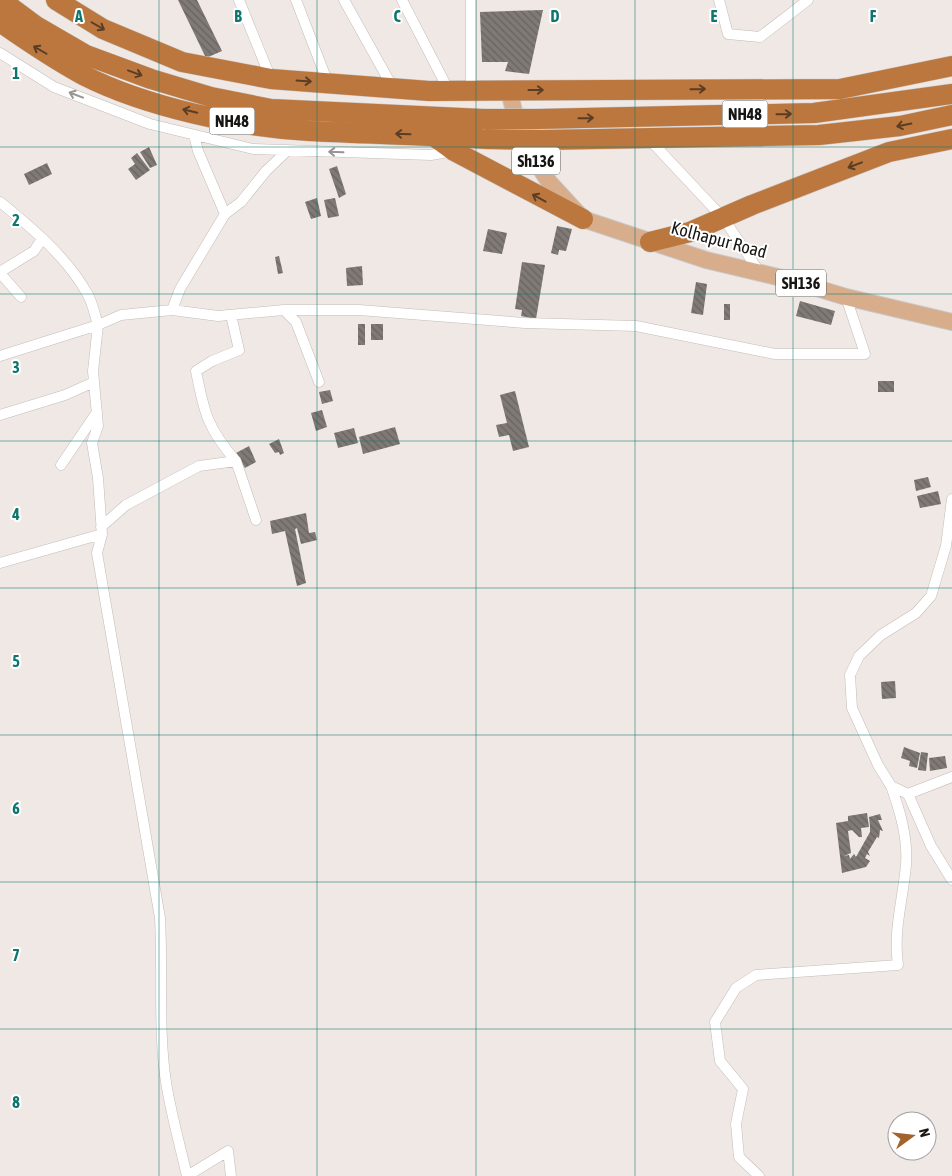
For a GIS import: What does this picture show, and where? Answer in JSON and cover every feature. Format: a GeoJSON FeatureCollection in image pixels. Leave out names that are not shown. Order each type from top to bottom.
{"type":"FeatureCollection","features":[{"type":"Feature","properties":{"kind":"highway","name":"NH48"},"geometry":{"type":"LineString","coordinates":[[1,0],[36,26],[86,55],[151,79],[211,97],[271,108],[538,119],[814,113],[952,94]]}},
{"type":"Feature","properties":{"kind":"highway"},"geometry":{"type":"LineString","coordinates":[[56,0],[102,29],[182,62],[271,79],[449,91],[840,89],[952,66]]}},
{"type":"Feature","properties":{"kind":"highway","name":"NH48"},"geometry":{"type":"LineString","coordinates":[[0,22],[30,44],[84,75],[138,97],[184,110],[243,123],[308,131],[542,140],[722,138],[819,135],[900,126],[952,115]]}},
{"type":"Feature","properties":{"kind":"highway"},"geometry":{"type":"LineString","coordinates":[[431,135],[454,151],[583,220]]}},
{"type":"Feature","properties":{"kind":"highway"},"geometry":{"type":"LineString","coordinates":[[650,242],[690,232],[724,219],[752,205],[889,152],[952,139]]}},
{"type":"Feature","properties":{"kind":"main road","name":"Sh136"},"geometry":{"type":"LineString","coordinates":[[509,91],[514,111],[535,160],[549,182],[583,220]]}},
{"type":"Feature","properties":{"kind":"main road","name":"SH136"},"geometry":{"type":"LineString","coordinates":[[583,220],[650,242]]}},
{"type":"Feature","properties":{"kind":"main road","name":"Kolhapur Road"},"geometry":{"type":"LineString","coordinates":[[650,242],[706,260],[760,273],[846,298],[952,322]]}},
{"type":"Feature","properties":{"kind":"street"},"geometry":{"type":"LineString","coordinates":[[239,0],[271,79]]}},
{"type":"Feature","properties":{"kind":"street"},"geometry":{"type":"LineString","coordinates":[[296,0],[328,83]]}},
{"type":"Feature","properties":{"kind":"street"},"geometry":{"type":"LineString","coordinates":[[344,0],[394,88]]}},
{"type":"Feature","properties":{"kind":"street"},"geometry":{"type":"LineString","coordinates":[[402,0],[449,91]]}},
{"type":"Feature","properties":{"kind":"street"},"geometry":{"type":"LineString","coordinates":[[471,0],[471,91]]}},
{"type":"Feature","properties":{"kind":"street"},"geometry":{"type":"LineString","coordinates":[[719,0],[728,34],[760,37],[808,0]]}},
{"type":"Feature","properties":{"kind":"street"},"geometry":{"type":"LineString","coordinates":[[0,52],[54,87],[150,124],[253,149],[431,155],[454,151]]}},
{"type":"Feature","properties":{"kind":"street"},"geometry":{"type":"LineString","coordinates":[[194,135],[198,151],[225,214]]}},
{"type":"Feature","properties":{"kind":"street"},"geometry":{"type":"LineString","coordinates":[[649,138],[724,219],[760,273]]}},
{"type":"Feature","properties":{"kind":"street"},"geometry":{"type":"LineString","coordinates":[[172,310],[180,289],[225,214],[241,202],[266,171],[288,150]]}},
{"type":"Feature","properties":{"kind":"street"},"geometry":{"type":"LineString","coordinates":[[0,202],[62,259],[88,296],[98,325],[94,382],[98,426],[92,444],[98,478],[102,531],[97,553],[160,918],[163,965],[163,1048],[166,1082],[187,1176],[228,1151],[231,1176]]}},
{"type":"Feature","properties":{"kind":"street"},"geometry":{"type":"LineString","coordinates":[[21,297],[0,273],[34,251],[42,239]]}},
{"type":"Feature","properties":{"kind":"street"},"geometry":{"type":"LineString","coordinates":[[0,356],[98,325],[121,315],[172,310],[218,316],[284,310],[359,310],[525,323],[636,326],[710,339],[774,354],[865,354],[846,298]]}},
{"type":"Feature","properties":{"kind":"street"},"geometry":{"type":"LineString","coordinates":[[284,310],[296,322],[319,382]]}},
{"type":"Feature","properties":{"kind":"street"},"geometry":{"type":"LineString","coordinates":[[231,315],[239,350],[212,360],[196,371],[202,406],[216,438],[236,461],[256,520]]}},
{"type":"Feature","properties":{"kind":"street"},"geometry":{"type":"LineString","coordinates":[[0,415],[64,395],[94,382]]}},
{"type":"Feature","properties":{"kind":"street"},"geometry":{"type":"LineString","coordinates":[[61,464],[97,412]]}},
{"type":"Feature","properties":{"kind":"street"},"geometry":{"type":"LineString","coordinates":[[0,563],[102,531],[126,505],[199,466],[236,461]]}},
{"type":"Feature","properties":{"kind":"street"},"geometry":{"type":"LineString","coordinates":[[759,1176],[739,1157],[736,1124],[743,1089],[720,1061],[715,1022],[736,988],[756,974],[898,965],[895,943],[906,863],[902,817],[891,786],[878,765],[852,708],[850,675],[859,656],[881,635],[916,613],[931,596],[946,546],[952,499]]}},
{"type":"Feature","properties":{"kind":"street"},"geometry":{"type":"LineString","coordinates":[[908,794],[952,777]]}},
{"type":"Feature","properties":{"kind":"street"},"geometry":{"type":"LineString","coordinates":[[891,786],[908,794],[931,846],[952,880]]}},
{"type":"Feature","properties":{"kind":"building"},"geometry":{"type":"Polygon","coordinates":[[[178,0],[197,0],[222,51],[206,58],[178,0]]]}},
{"type":"Feature","properties":{"kind":"building"},"geometry":{"type":"Polygon","coordinates":[[[543,10],[529,74],[505,71],[508,62],[482,62],[480,12],[543,10]]]}},
{"type":"Feature","properties":{"kind":"building"},"geometry":{"type":"Polygon","coordinates":[[[149,147],[157,165],[150,168],[140,152],[149,147]]]}},
{"type":"Feature","properties":{"kind":"building"},"geometry":{"type":"Polygon","coordinates":[[[137,153],[150,170],[136,180],[128,169],[135,164],[131,158],[137,153]]]}},
{"type":"Feature","properties":{"kind":"building"},"geometry":{"type":"Polygon","coordinates":[[[47,163],[52,174],[29,185],[24,174],[47,163]]]}},
{"type":"Feature","properties":{"kind":"building"},"geometry":{"type":"Polygon","coordinates":[[[337,166],[346,194],[339,198],[329,169],[337,166]]]}},
{"type":"Feature","properties":{"kind":"building"},"geometry":{"type":"Polygon","coordinates":[[[317,198],[321,216],[311,219],[305,202],[317,198]]]}},
{"type":"Feature","properties":{"kind":"building"},"geometry":{"type":"Polygon","coordinates":[[[335,198],[339,216],[328,218],[324,200],[335,198]]]}},
{"type":"Feature","properties":{"kind":"building"},"geometry":{"type":"Polygon","coordinates":[[[557,226],[572,229],[566,251],[559,250],[558,255],[551,253],[557,226]]]}},
{"type":"Feature","properties":{"kind":"building"},"geometry":{"type":"Polygon","coordinates":[[[488,229],[507,233],[502,254],[483,251],[488,229]]]}},
{"type":"Feature","properties":{"kind":"building"},"geometry":{"type":"Polygon","coordinates":[[[279,256],[283,273],[278,274],[275,257],[279,256]]]}},
{"type":"Feature","properties":{"kind":"building"},"geometry":{"type":"Polygon","coordinates":[[[522,262],[545,265],[536,319],[521,316],[522,310],[515,309],[522,262]]]}},
{"type":"Feature","properties":{"kind":"building"},"geometry":{"type":"Polygon","coordinates":[[[362,266],[363,285],[347,286],[346,268],[362,266]]]}},
{"type":"Feature","properties":{"kind":"building"},"geometry":{"type":"Polygon","coordinates":[[[696,282],[707,284],[703,315],[691,313],[696,282]]]}},
{"type":"Feature","properties":{"kind":"building"},"geometry":{"type":"Polygon","coordinates":[[[800,301],[835,311],[831,325],[796,316],[800,301]]]}},
{"type":"Feature","properties":{"kind":"building"},"geometry":{"type":"Polygon","coordinates":[[[724,304],[730,304],[730,320],[724,320],[724,304]]]}},
{"type":"Feature","properties":{"kind":"building"},"geometry":{"type":"Polygon","coordinates":[[[358,324],[365,324],[365,345],[358,345],[358,324]]]}},
{"type":"Feature","properties":{"kind":"building"},"geometry":{"type":"Polygon","coordinates":[[[371,324],[383,324],[383,340],[371,340],[371,324]]]}},
{"type":"Feature","properties":{"kind":"building"},"geometry":{"type":"Polygon","coordinates":[[[878,381],[894,381],[894,392],[878,392],[878,381]]]}},
{"type":"Feature","properties":{"kind":"building"},"geometry":{"type":"Polygon","coordinates":[[[330,390],[333,401],[322,404],[319,392],[330,390]]]}},
{"type":"Feature","properties":{"kind":"building"},"geometry":{"type":"Polygon","coordinates":[[[515,391],[529,447],[513,451],[509,435],[499,437],[496,425],[507,423],[500,395],[515,391]]]}},
{"type":"Feature","properties":{"kind":"building"},"geometry":{"type":"Polygon","coordinates":[[[322,410],[327,427],[316,431],[311,413],[322,410]]]}},
{"type":"Feature","properties":{"kind":"building"},"geometry":{"type":"Polygon","coordinates":[[[395,427],[400,444],[363,454],[359,437],[395,427]]]}},
{"type":"Feature","properties":{"kind":"building"},"geometry":{"type":"Polygon","coordinates":[[[354,428],[358,443],[338,448],[334,433],[354,428]]]}},
{"type":"Feature","properties":{"kind":"building"},"geometry":{"type":"Polygon","coordinates":[[[279,439],[284,453],[280,455],[279,452],[275,453],[269,444],[279,439]]]}},
{"type":"Feature","properties":{"kind":"building"},"geometry":{"type":"Polygon","coordinates":[[[249,446],[256,462],[245,468],[236,453],[249,446]]]}},
{"type":"Feature","properties":{"kind":"building"},"geometry":{"type":"Polygon","coordinates":[[[928,477],[931,487],[916,491],[914,480],[928,477]]]}},
{"type":"Feature","properties":{"kind":"building"},"geometry":{"type":"Polygon","coordinates":[[[938,491],[941,504],[920,508],[917,496],[938,491]]]}},
{"type":"Feature","properties":{"kind":"building"},"geometry":{"type":"Polygon","coordinates":[[[306,513],[309,533],[315,532],[317,540],[301,544],[297,528],[295,529],[306,583],[297,586],[285,531],[272,534],[270,521],[306,513]]]}},
{"type":"Feature","properties":{"kind":"building"},"geometry":{"type":"Polygon","coordinates":[[[895,681],[896,698],[882,699],[881,682],[895,681]]]}},
{"type":"Feature","properties":{"kind":"building"},"geometry":{"type":"Polygon","coordinates":[[[904,747],[920,753],[917,768],[909,766],[910,761],[901,758],[904,747]]]}},
{"type":"Feature","properties":{"kind":"building"},"geometry":{"type":"Polygon","coordinates":[[[921,752],[928,753],[926,771],[918,770],[921,752]]]}},
{"type":"Feature","properties":{"kind":"building"},"geometry":{"type":"Polygon","coordinates":[[[945,756],[947,768],[930,771],[929,758],[945,756]]]}},
{"type":"Feature","properties":{"kind":"building"},"geometry":{"type":"Polygon","coordinates":[[[867,813],[869,827],[861,828],[862,837],[859,837],[852,830],[848,831],[851,853],[844,856],[849,855],[850,859],[854,854],[856,857],[870,832],[869,817],[880,814],[882,820],[878,820],[883,831],[880,830],[879,838],[877,837],[868,852],[870,856],[867,854],[865,858],[870,861],[866,867],[842,873],[836,823],[848,821],[848,816],[867,813]]]}}]}
